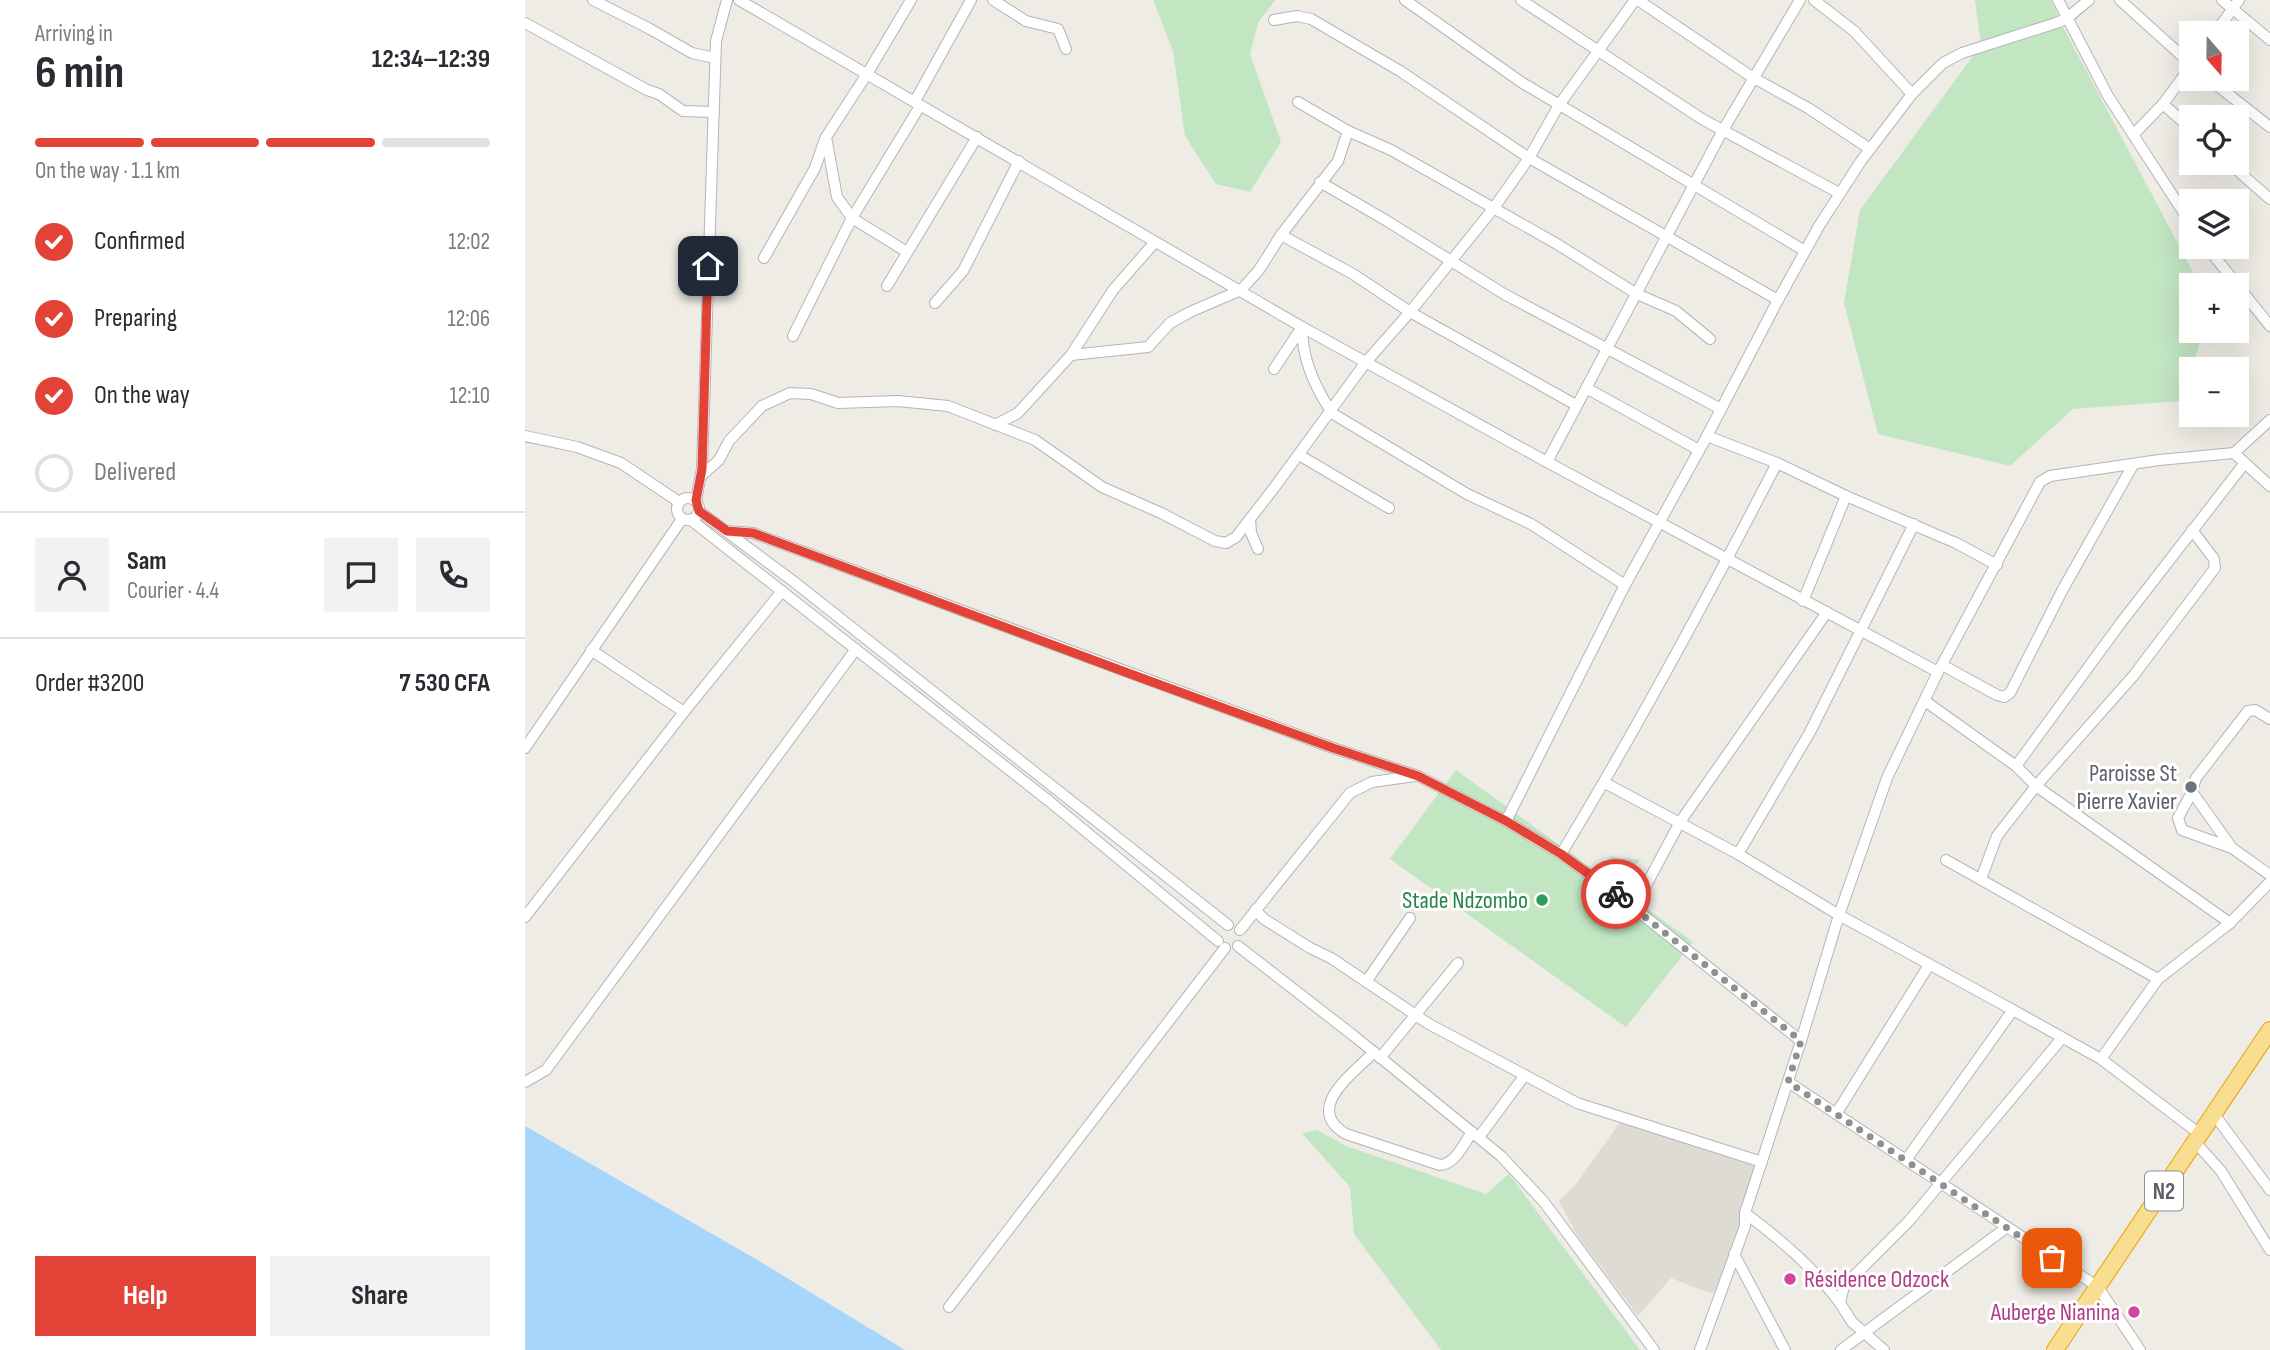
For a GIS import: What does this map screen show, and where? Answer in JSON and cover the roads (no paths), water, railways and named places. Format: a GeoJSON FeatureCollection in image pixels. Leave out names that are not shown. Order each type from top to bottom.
{"type":"FeatureCollection","features":[{"type":"Feature","properties":{"kind":"highway","name":"N2"},"geometry":{"type":"LineString","coordinates":[[2055,1350],[2270,1030]]}},
{"type":"Feature","properties":{"kind":"street"},"geometry":{"type":"LineString","coordinates":[[593,0],[692,54],[715,58]]}},
{"type":"Feature","properties":{"kind":"street"},"geometry":{"type":"LineString","coordinates":[[525,748],[591,650],[692,513],[702,475],[716,41],[727,0]]}},
{"type":"Feature","properties":{"kind":"street"},"geometry":{"type":"LineString","coordinates":[[739,0],[1302,327],[1803,601],[1997,695],[2010,693],[2063,589],[2133,465]]}},
{"type":"Feature","properties":{"kind":"street"},"geometry":{"type":"LineString","coordinates":[[764,258],[815,168],[825,137],[911,0]]}},
{"type":"Feature","properties":{"kind":"street"},"geometry":{"type":"LineString","coordinates":[[793,336],[852,218],[971,0]]}},
{"type":"Feature","properties":{"kind":"street"},"geometry":{"type":"LineString","coordinates":[[993,0],[1026,21],[1058,29],[1066,49]]}},
{"type":"Feature","properties":{"kind":"street"},"geometry":{"type":"LineString","coordinates":[[1405,0],[1521,82],[1805,251]]}},
{"type":"Feature","properties":{"kind":"street"},"geometry":{"type":"LineString","coordinates":[[1521,0],[1686,110],[1839,193]]}},
{"type":"Feature","properties":{"kind":"street"},"geometry":{"type":"LineString","coordinates":[[702,475],[719,460],[729,441],[762,406],[790,393],[811,394],[838,403],[935,403],[1039,442],[1102,487],[1215,541],[1226,543],[1249,519],[1299,455],[1366,362],[1411,312],[1493,209],[1529,158],[1559,105],[1636,0],[1752,77],[1808,108],[1870,149]]}},
{"type":"Feature","properties":{"kind":"street"},"geometry":{"type":"LineString","coordinates":[[1547,462],[1752,77],[1800,0]]}},
{"type":"Feature","properties":{"kind":"street"},"geometry":{"type":"LineString","coordinates":[[1814,0],[1854,32],[1912,94]]}},
{"type":"Feature","properties":{"kind":"street"},"geometry":{"type":"LineString","coordinates":[[2058,0],[2109,96],[2179,205]]}},
{"type":"Feature","properties":{"kind":"street"},"geometry":{"type":"LineString","coordinates":[[1506,821],[1625,586],[1778,300],[1839,193],[1870,149],[1912,94],[1952,58],[2066,19],[2089,0]]}},
{"type":"Feature","properties":{"kind":"street"},"geometry":{"type":"LineString","coordinates":[[2120,0],[2179,54]]}},
{"type":"Feature","properties":{"kind":"street"},"geometry":{"type":"LineString","coordinates":[[2223,0],[2236,4],[2270,40]]}},
{"type":"Feature","properties":{"kind":"street"},"geometry":{"type":"LineString","coordinates":[[2224,21],[2236,4]]}},
{"type":"Feature","properties":{"kind":"street"},"geometry":{"type":"LineString","coordinates":[[1274,20],[1297,16],[1311,19],[1400,71],[1529,158],[1778,300]]}},
{"type":"Feature","properties":{"kind":"street"},"geometry":{"type":"LineString","coordinates":[[525,23],[659,94],[683,111],[713,112]]}},
{"type":"Feature","properties":{"kind":"street"},"geometry":{"type":"LineString","coordinates":[[2134,134],[2163,104],[2179,82]]}},
{"type":"Feature","properties":{"kind":"street"},"geometry":{"type":"LineString","coordinates":[[2224,91],[2270,127]]}},
{"type":"Feature","properties":{"kind":"street"},"geometry":{"type":"LineString","coordinates":[[1298,102],[1348,131],[1391,150],[1557,244],[1636,294],[1676,311],[1710,339]]}},
{"type":"Feature","properties":{"kind":"street"},"geometry":{"type":"LineString","coordinates":[[2163,104],[2179,118]]}},
{"type":"Feature","properties":{"kind":"street"},"geometry":{"type":"LineString","coordinates":[[1071,355],[1148,346],[1170,323],[1241,290],[1259,270],[1281,235],[1338,161],[1348,131]]}},
{"type":"Feature","properties":{"kind":"street"},"geometry":{"type":"LineString","coordinates":[[825,137],[837,197],[852,218],[907,253]]}},
{"type":"Feature","properties":{"kind":"street"},"geometry":{"type":"LineString","coordinates":[[887,286],[977,137]]}},
{"type":"Feature","properties":{"kind":"street"},"geometry":{"type":"LineString","coordinates":[[939,304],[963,271],[1019,161]]}},
{"type":"Feature","properties":{"kind":"street"},"geometry":{"type":"LineString","coordinates":[[2243,175],[2270,199]]}},
{"type":"Feature","properties":{"kind":"street"},"geometry":{"type":"LineString","coordinates":[[1320,182],[1504,294],[1721,409]]}},
{"type":"Feature","properties":{"kind":"street"},"geometry":{"type":"LineString","coordinates":[[1281,235],[1353,274],[1411,312],[1576,405]]}},
{"type":"Feature","properties":{"kind":"street"},"geometry":{"type":"LineString","coordinates":[[995,425],[1018,414],[1071,355],[1113,290],[1155,242]]}},
{"type":"Feature","properties":{"kind":"street"},"geometry":{"type":"LineString","coordinates":[[2217,259],[2270,326]]}},
{"type":"Feature","properties":{"kind":"street"},"geometry":{"type":"LineString","coordinates":[[1274,369],[1302,327]]}},
{"type":"Feature","properties":{"kind":"street"},"geometry":{"type":"LineString","coordinates":[[1302,327],[1306,360],[1315,388],[1331,411],[1467,494],[1531,524],[1625,586]]}},
{"type":"Feature","properties":{"kind":"street"},"geometry":{"type":"LineString","coordinates":[[1586,388],[1699,450]]}},
{"type":"Feature","properties":{"kind":"street"},"geometry":{"type":"LineString","coordinates":[[1700,1350],[1745,1225],[1745,1213],[1839,915],[1888,778],[1940,668],[2034,492],[2044,478],[2234,453],[2270,420]]}},
{"type":"Feature","properties":{"kind":"street"},"geometry":{"type":"LineString","coordinates":[[525,436],[577,447],[621,463],[679,502]]}},
{"type":"Feature","properties":{"kind":"street"},"geometry":{"type":"LineString","coordinates":[[1707,436],[1777,463],[1956,543],[1997,565]]}},
{"type":"Feature","properties":{"kind":"street"},"geometry":{"type":"LineString","coordinates":[[2234,453],[2270,486]]}},
{"type":"Feature","properties":{"kind":"street"},"geometry":{"type":"LineString","coordinates":[[1299,455],[1389,508]]}},
{"type":"Feature","properties":{"kind":"street"},"geometry":{"type":"LineString","coordinates":[[1561,854],[1605,783],[1777,463]]}},
{"type":"Feature","properties":{"kind":"street"},"geometry":{"type":"LineString","coordinates":[[2016,766],[2244,464]]}},
{"type":"Feature","properties":{"kind":"street"},"geometry":{"type":"LineString","coordinates":[[1803,601],[1846,496]]}},
{"type":"Feature","properties":{"kind":"street"},"geometry":{"type":"LineString","coordinates":[[1240,930],[1228,925],[793,580],[727,531],[692,513],[676,511],[679,502],[689,497],[692,513],[782,591],[1049,801],[1222,944],[1238,946],[1476,1135],[1508,1163],[1543,1202],[1654,1350]]}},
{"type":"Feature","properties":{"kind":"street"},"geometry":{"type":"LineString","coordinates":[[1249,519],[1251,533],[1258,549]]}},
{"type":"Feature","properties":{"kind":"street"},"geometry":{"type":"LineString","coordinates":[[1738,854],[1811,732],[1914,524]]}},
{"type":"Feature","properties":{"kind":"street"},"geometry":{"type":"LineString","coordinates":[[1981,879],[1997,836],[2036,786],[2134,675],[2215,568],[2214,559],[2192,530]]}},
{"type":"Feature","properties":{"kind":"street"},"geometry":{"type":"LineString","coordinates":[[727,531],[753,533],[1333,748],[1418,776],[1506,821],[1561,854],[1634,908],[1801,1041]]}},
{"type":"Feature","properties":{"kind":"street"},"geometry":{"type":"LineString","coordinates":[[525,917],[782,591]]}},
{"type":"Feature","properties":{"kind":"street"},"geometry":{"type":"LineString","coordinates":[[1634,908],[1680,822],[1827,612]]}},
{"type":"Feature","properties":{"kind":"street"},"geometry":{"type":"LineString","coordinates":[[525,1082],[546,1070],[856,649]]}},
{"type":"Feature","properties":{"kind":"street"},"geometry":{"type":"LineString","coordinates":[[591,650],[684,712]]}},
{"type":"Feature","properties":{"kind":"street"},"geometry":{"type":"LineString","coordinates":[[1926,701],[2016,766],[2036,786],[2230,923]]}},
{"type":"Feature","properties":{"kind":"street"},"geometry":{"type":"LineString","coordinates":[[2270,719],[2255,710],[2248,710],[2203,767],[2178,818],[2182,830],[2232,848],[2270,874]]}},
{"type":"Feature","properties":{"kind":"street"},"geometry":{"type":"LineString","coordinates":[[1238,946],[1241,941],[1240,930],[1350,793],[1372,782],[1418,776]]}},
{"type":"Feature","properties":{"kind":"street"},"geometry":{"type":"LineString","coordinates":[[1605,783],[1738,854],[1839,915],[2101,1059],[2198,1139],[2270,1250]]}},
{"type":"Feature","properties":{"kind":"street"},"geometry":{"type":"LineString","coordinates":[[2192,792],[2232,848]]}},
{"type":"Feature","properties":{"kind":"street"},"geometry":{"type":"LineString","coordinates":[[1946,860],[2158,979]]}},
{"type":"Feature","properties":{"kind":"street"},"geometry":{"type":"LineString","coordinates":[[2101,1059],[2158,979],[2230,923],[2270,882]]}},
{"type":"Feature","properties":{"kind":"street"},"geometry":{"type":"LineString","coordinates":[[1255,910],[1264,919],[1331,958],[1429,1024],[1589,1108],[1762,1161]]}},
{"type":"Feature","properties":{"kind":"street"},"geometry":{"type":"LineString","coordinates":[[1366,982],[1410,918]]}},
{"type":"Feature","properties":{"kind":"street"},"geometry":{"type":"LineString","coordinates":[[949,1307],[1222,944],[1219,930],[1228,925]]}},
{"type":"Feature","properties":{"kind":"street"},"geometry":{"type":"LineString","coordinates":[[1458,963],[1377,1055],[1331,1098],[1329,1116],[1332,1124],[1346,1134],[1447,1165],[1476,1135],[1525,1075]]}},
{"type":"Feature","properties":{"kind":"street"},"geometry":{"type":"LineString","coordinates":[[1836,1114],[1929,965]]}},
{"type":"Feature","properties":{"kind":"street"},"geometry":{"type":"LineString","coordinates":[[1906,1160],[2013,1010]]}},
{"type":"Feature","properties":{"kind":"street"},"geometry":{"type":"LineString","coordinates":[[1840,1303],[1844,1286],[1909,1222],[2062,1038]]}},
{"type":"Feature","properties":{"kind":"street"},"geometry":{"type":"LineString","coordinates":[[1788,1082],[2098,1287],[2140,1350]]}},
{"type":"Feature","properties":{"kind":"street"},"geometry":{"type":"LineString","coordinates":[[2214,1114],[2270,1190]]}},
{"type":"Feature","properties":{"kind":"street"},"geometry":{"type":"LineString","coordinates":[[1745,1213],[1787,1245],[1827,1286],[1852,1322],[1884,1350]]}},
{"type":"Feature","properties":{"kind":"street"},"geometry":{"type":"LineString","coordinates":[[1841,1350],[2006,1228]]}},
{"type":"Feature","properties":{"kind":"street"},"geometry":{"type":"LineString","coordinates":[[1734,1254],[1785,1350]]}},
{"type":"Feature","properties":{"kind":"water"},"geometry":{"type":"Polygon","coordinates":[[[525,1126],[754,1258],[905,1350],[525,1350],[525,1126]]]}},
{"type":"Feature","properties":{"kind":"place","name":"Paroisse St Pierre Xavier"},"geometry":{"type":"Point","coordinates":[2191,787]}},
{"type":"Feature","properties":{"kind":"place","name":"Stade Ndzombo"},"geometry":{"type":"Point","coordinates":[1542,900]}},
{"type":"Feature","properties":{"kind":"place","name":"Résidence Odzock"},"geometry":{"type":"Point","coordinates":[1790,1279]}},
{"type":"Feature","properties":{"kind":"place","name":"Auberge Nianina"},"geometry":{"type":"Point","coordinates":[2134,1312]}}]}
